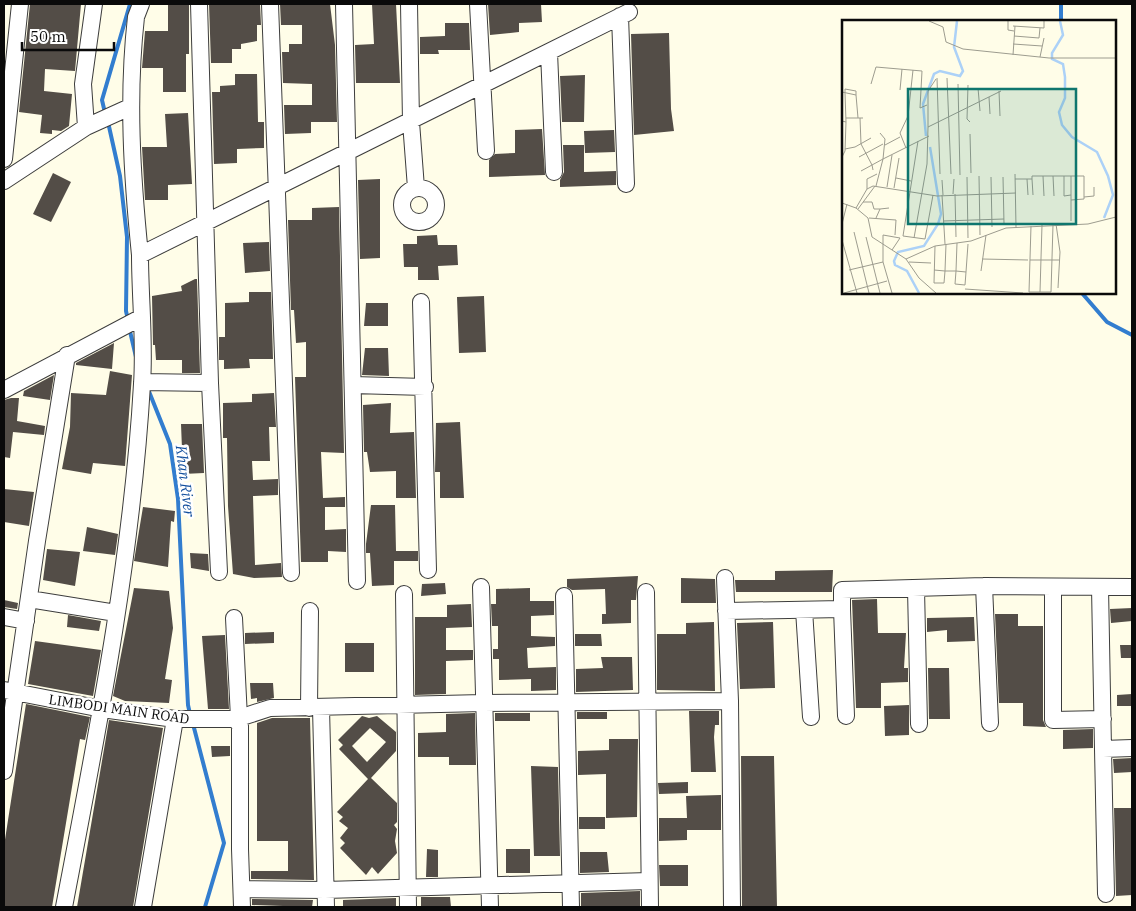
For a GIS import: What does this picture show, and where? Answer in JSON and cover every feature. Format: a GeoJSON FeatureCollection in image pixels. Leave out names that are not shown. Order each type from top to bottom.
{"type":"FeatureCollection","features":[{"type":"Feature","properties":{"kind":"street"},"geometry":{"type":"LineString","coordinates":[[4,159],[20,4]]}},
{"type":"Feature","properties":{"kind":"street"},"geometry":{"type":"LineString","coordinates":[[94,4],[83,84],[100,120]]}},
{"type":"Feature","properties":{"kind":"street"},"geometry":{"type":"LineString","coordinates":[[64,907],[102,708],[133,507],[142,382],[142,317],[140,255],[131,159],[130,107],[136,17],[141,4]]}},
{"type":"Feature","properties":{"kind":"street"},"geometry":{"type":"LineString","coordinates":[[199,4],[210,383],[219,572]]}},
{"type":"Feature","properties":{"kind":"street"},"geometry":{"type":"LineString","coordinates":[[270,4],[291,574]]}},
{"type":"Feature","properties":{"kind":"street"},"geometry":{"type":"LineString","coordinates":[[344,4],[345,153],[357,581]]}},
{"type":"Feature","properties":{"kind":"street"},"geometry":{"type":"LineString","coordinates":[[409,4],[411,122],[416,188]]}},
{"type":"Feature","properties":{"kind":"street"},"geometry":{"type":"LineString","coordinates":[[478,4],[486,151]]}},
{"type":"Feature","properties":{"kind":"street"},"geometry":{"type":"LineString","coordinates":[[140,255],[625,14],[626,184]]}},
{"type":"Feature","properties":{"kind":"street"},"geometry":{"type":"LineString","coordinates":[[549,52],[554,172]]}},
{"type":"Feature","properties":{"kind":"street"},"geometry":{"type":"LineString","coordinates":[[4,180],[100,120],[130,107]]}},
{"type":"Feature","properties":{"kind":"street"},"geometry":{"type":"LineString","coordinates":[[421,302],[425,386],[428,570]]}},
{"type":"Feature","properties":{"kind":"street"},"geometry":{"type":"LineString","coordinates":[[4,390],[142,317]]}},
{"type":"Feature","properties":{"kind":"street"},"geometry":{"type":"LineString","coordinates":[[4,771],[10,691],[26,620],[67,355]]}},
{"type":"Feature","properties":{"kind":"street"},"geometry":{"type":"LineString","coordinates":[[142,382],[210,383]]}},
{"type":"Feature","properties":{"kind":"street"},"geometry":{"type":"LineString","coordinates":[[353,385],[425,386]]}},
{"type":"Feature","properties":{"kind":"street"},"geometry":{"type":"LineString","coordinates":[[724,578],[730,701],[732,907]]}},
{"type":"Feature","properties":{"kind":"street"},"geometry":{"type":"LineString","coordinates":[[984,586],[990,723]]}},
{"type":"Feature","properties":{"kind":"street"},"geometry":{"type":"LineString","coordinates":[[846,716],[842,590],[984,586],[1053,588],[1132,587]]}},
{"type":"Feature","properties":{"kind":"street"},"geometry":{"type":"LineString","coordinates":[[481,587],[490,907]]}},
{"type":"Feature","properties":{"kind":"street"},"geometry":{"type":"LineString","coordinates":[[1100,587],[1106,894]]}},
{"type":"Feature","properties":{"kind":"street"},"geometry":{"type":"LineString","coordinates":[[1053,588],[1053,720],[1103,719]]}},
{"type":"Feature","properties":{"kind":"street"},"geometry":{"type":"LineString","coordinates":[[916,589],[919,724]]}},
{"type":"Feature","properties":{"kind":"street"},"geometry":{"type":"LineString","coordinates":[[646,592],[650,907]]}},
{"type":"Feature","properties":{"kind":"street"},"geometry":{"type":"LineString","coordinates":[[404,594],[408,907]]}},
{"type":"Feature","properties":{"kind":"street"},"geometry":{"type":"LineString","coordinates":[[564,596],[571,907]]}},
{"type":"Feature","properties":{"kind":"street"},"geometry":{"type":"LineString","coordinates":[[29,600],[116,613]]}},
{"type":"Feature","properties":{"kind":"street"},"geometry":{"type":"LineString","coordinates":[[726,610],[842,610]]}},
{"type":"Feature","properties":{"kind":"street"},"geometry":{"type":"LineString","coordinates":[[804,610],[811,717]]}},
{"type":"Feature","properties":{"kind":"street"},"geometry":{"type":"LineString","coordinates":[[310,611],[326,907]]}},
{"type":"Feature","properties":{"kind":"street"},"geometry":{"type":"LineString","coordinates":[[4,617],[26,620]]}},
{"type":"Feature","properties":{"kind":"street"},"geometry":{"type":"LineString","coordinates":[[234,618],[237,718],[240,726],[242,907]]}},
{"type":"Feature","properties":{"kind":"street","name":"LIMBODI MAIN ROAD"},"geometry":{"type":"LineString","coordinates":[[10,691],[102,708],[177,719],[199,720],[237,718],[270,708],[483,703],[730,701]]}},
{"type":"Feature","properties":{"kind":"street"},"geometry":{"type":"LineString","coordinates":[[143,907],[177,719]]}},
{"type":"Feature","properties":{"kind":"street"},"geometry":{"type":"LineString","coordinates":[[1103,749],[1132,748]]}},
{"type":"Feature","properties":{"kind":"street"},"geometry":{"type":"LineString","coordinates":[[242,889],[325,890],[649,881]]}},
{"type":"Feature","properties":{"kind":"building"},"geometry":{"type":"Polygon","coordinates":[[[30,4],[81,4],[75,71],[45,69],[44,91],[72,94],[69,126],[61,131],[52,130],[52,134],[40,133],[42,115],[19,112],[30,4]]]}},
{"type":"Feature","properties":{"kind":"building"},"geometry":{"type":"Polygon","coordinates":[[[168,4],[189,4],[189,54],[186,54],[186,92],[163,92],[163,68],[142,68],[145,31],[168,31],[168,4]]]}},
{"type":"Feature","properties":{"kind":"building"},"geometry":{"type":"Polygon","coordinates":[[[209,4],[260,4],[261,25],[257,25],[257,41],[241,44],[241,49],[232,49],[232,63],[211,63],[209,4]]]}},
{"type":"Feature","properties":{"kind":"building"},"geometry":{"type":"Polygon","coordinates":[[[280,4],[330,4],[335,45],[337,122],[311,122],[311,133],[285,134],[284,105],[312,105],[312,84],[283,83],[282,52],[289,52],[289,44],[302,44],[302,25],[281,25],[280,4]]]}},
{"type":"Feature","properties":{"kind":"building"},"geometry":{"type":"Polygon","coordinates":[[[372,4],[396,4],[400,83],[356,83],[355,45],[374,44],[372,4]]]}},
{"type":"Feature","properties":{"kind":"building"},"geometry":{"type":"Polygon","coordinates":[[[488,4],[541,4],[542,22],[519,23],[519,32],[490,35],[488,4]]]}},
{"type":"Feature","properties":{"kind":"building"},"geometry":{"type":"Polygon","coordinates":[[[445,23],[469,23],[470,50],[438,50],[439,54],[420,54],[420,37],[445,36],[445,23]]]}},
{"type":"Feature","properties":{"kind":"building"},"geometry":{"type":"Polygon","coordinates":[[[669,33],[671,109],[674,131],[634,135],[631,34],[669,33]]]}},
{"type":"Feature","properties":{"kind":"building"},"geometry":{"type":"Polygon","coordinates":[[[235,74],[257,74],[258,122],[264,122],[264,148],[237,149],[237,163],[214,164],[212,92],[220,92],[220,86],[235,85],[235,74]]]}},
{"type":"Feature","properties":{"kind":"building"},"geometry":{"type":"Polygon","coordinates":[[[585,75],[584,122],[562,122],[560,76],[585,75]]]}},
{"type":"Feature","properties":{"kind":"building"},"geometry":{"type":"Polygon","coordinates":[[[188,113],[192,184],[168,185],[168,200],[145,200],[142,147],[167,147],[165,114],[188,113]]]}},
{"type":"Feature","properties":{"kind":"building"},"geometry":{"type":"Polygon","coordinates":[[[542,129],[545,175],[489,177],[489,160],[495,154],[515,153],[515,130],[542,129]]]}},
{"type":"Feature","properties":{"kind":"building"},"geometry":{"type":"Polygon","coordinates":[[[614,130],[615,152],[585,153],[584,131],[614,130]]]}},
{"type":"Feature","properties":{"kind":"building"},"geometry":{"type":"Polygon","coordinates":[[[563,145],[584,145],[584,172],[616,171],[616,185],[560,187],[560,180],[564,172],[563,145]]]}},
{"type":"Feature","properties":{"kind":"building"},"geometry":{"type":"Polygon","coordinates":[[[53,173],[71,182],[51,222],[33,214],[53,173]]]}},
{"type":"Feature","properties":{"kind":"building"},"geometry":{"type":"Polygon","coordinates":[[[380,179],[380,258],[360,259],[358,180],[380,179]]]}},
{"type":"Feature","properties":{"kind":"building"},"geometry":{"type":"Polygon","coordinates":[[[339,207],[344,453],[321,452],[323,498],[345,497],[345,507],[325,507],[325,530],[346,529],[346,552],[328,551],[328,562],[301,562],[295,377],[306,377],[306,342],[296,343],[294,310],[291,310],[288,220],[312,220],[312,208],[339,207]]]}},
{"type":"Feature","properties":{"kind":"building"},"geometry":{"type":"Polygon","coordinates":[[[437,235],[438,245],[457,245],[458,265],[438,266],[439,280],[418,280],[418,267],[404,267],[403,244],[417,244],[417,236],[437,235]]]}},
{"type":"Feature","properties":{"kind":"building"},"geometry":{"type":"Polygon","coordinates":[[[269,242],[270,271],[245,273],[243,243],[269,242]]]}},
{"type":"Feature","properties":{"kind":"building"},"geometry":{"type":"Polygon","coordinates":[[[197,279],[200,373],[182,373],[182,360],[156,360],[155,345],[153,345],[152,296],[182,291],[181,286],[197,279]]]}},
{"type":"Feature","properties":{"kind":"building"},"geometry":{"type":"Polygon","coordinates":[[[249,292],[271,292],[273,359],[249,359],[250,368],[224,369],[224,360],[219,360],[219,337],[225,337],[225,303],[249,302],[249,292]]]}},
{"type":"Feature","properties":{"kind":"building"},"geometry":{"type":"Polygon","coordinates":[[[484,296],[486,352],[459,353],[457,297],[484,296]]]}},
{"type":"Feature","properties":{"kind":"building"},"geometry":{"type":"Polygon","coordinates":[[[366,303],[388,303],[388,326],[364,326],[366,303]]]}},
{"type":"Feature","properties":{"kind":"building"},"geometry":{"type":"Polygon","coordinates":[[[114,343],[112,369],[76,365],[76,363],[114,343]]]}},
{"type":"Feature","properties":{"kind":"building"},"geometry":{"type":"Polygon","coordinates":[[[365,348],[388,348],[389,376],[362,375],[365,348]]]}},
{"type":"Feature","properties":{"kind":"building"},"geometry":{"type":"Polygon","coordinates":[[[110,371],[132,375],[125,466],[93,463],[91,474],[62,469],[70,427],[71,393],[106,395],[110,371]]]}},
{"type":"Feature","properties":{"kind":"building"},"geometry":{"type":"Polygon","coordinates":[[[54,375],[50,400],[23,396],[24,391],[54,375]]]}},
{"type":"Feature","properties":{"kind":"building"},"geometry":{"type":"Polygon","coordinates":[[[274,393],[276,427],[269,427],[270,461],[252,461],[253,480],[278,479],[278,495],[253,496],[255,565],[281,563],[282,577],[254,578],[233,574],[228,506],[227,438],[223,438],[223,403],[252,402],[252,394],[274,393]]]}},
{"type":"Feature","properties":{"kind":"building"},"geometry":{"type":"Polygon","coordinates":[[[19,398],[17,421],[45,426],[44,435],[13,432],[10,458],[4,457],[4,400],[19,398]]]}},
{"type":"Feature","properties":{"kind":"building"},"geometry":{"type":"Polygon","coordinates":[[[391,403],[390,433],[414,432],[416,498],[396,498],[396,471],[370,472],[367,452],[364,452],[363,405],[391,403]]]}},
{"type":"Feature","properties":{"kind":"building"},"geometry":{"type":"Polygon","coordinates":[[[460,422],[464,498],[440,498],[440,472],[435,472],[436,423],[460,422]]]}},
{"type":"Feature","properties":{"kind":"building"},"geometry":{"type":"Polygon","coordinates":[[[181,424],[202,424],[204,473],[183,474],[181,424]]]}},
{"type":"Feature","properties":{"kind":"building"},"geometry":{"type":"Polygon","coordinates":[[[4,489],[34,492],[29,526],[4,522],[4,489]]]}},
{"type":"Feature","properties":{"kind":"building"},"geometry":{"type":"Polygon","coordinates":[[[371,505],[395,505],[396,551],[418,551],[418,561],[394,561],[394,585],[372,586],[370,553],[366,553],[371,505]]]}},
{"type":"Feature","properties":{"kind":"building"},"geometry":{"type":"Polygon","coordinates":[[[143,507],[175,511],[174,522],[171,521],[168,567],[134,561],[143,507]]]}},
{"type":"Feature","properties":{"kind":"building"},"geometry":{"type":"Polygon","coordinates":[[[87,527],[118,534],[115,555],[83,551],[87,527]]]}},
{"type":"Feature","properties":{"kind":"building"},"geometry":{"type":"Polygon","coordinates":[[[47,549],[80,552],[75,586],[43,580],[47,549]]]}},
{"type":"Feature","properties":{"kind":"building"},"geometry":{"type":"Polygon","coordinates":[[[190,553],[208,554],[209,571],[191,568],[190,553]]]}},
{"type":"Feature","properties":{"kind":"building"},"geometry":{"type":"Polygon","coordinates":[[[833,570],[832,592],[736,592],[735,580],[775,580],[775,571],[833,570]]]}},
{"type":"Feature","properties":{"kind":"building"},"geometry":{"type":"Polygon","coordinates":[[[638,576],[636,600],[631,600],[631,623],[602,624],[602,614],[606,614],[605,589],[572,590],[567,587],[567,579],[638,576]]]}},
{"type":"Feature","properties":{"kind":"building"},"geometry":{"type":"Polygon","coordinates":[[[681,578],[715,579],[716,603],[681,603],[681,578]]]}},
{"type":"Feature","properties":{"kind":"building"},"geometry":{"type":"Polygon","coordinates":[[[445,583],[446,594],[421,596],[422,584],[445,583]]]}},
{"type":"Feature","properties":{"kind":"building"},"geometry":{"type":"Polygon","coordinates":[[[134,588],[169,591],[173,628],[165,679],[172,680],[169,703],[125,701],[113,696],[134,588]]]}},
{"type":"Feature","properties":{"kind":"building"},"geometry":{"type":"Polygon","coordinates":[[[530,588],[530,601],[554,601],[554,615],[531,616],[531,636],[555,637],[555,646],[527,648],[528,668],[556,667],[556,690],[531,691],[531,679],[499,680],[499,659],[493,659],[493,649],[498,649],[498,626],[492,626],[491,604],[496,604],[496,589],[530,588]]]}},
{"type":"Feature","properties":{"kind":"building"},"geometry":{"type":"Polygon","coordinates":[[[877,599],[878,633],[906,633],[904,668],[908,668],[908,682],[881,683],[881,708],[856,708],[852,600],[877,599]]]}},
{"type":"Feature","properties":{"kind":"building"},"geometry":{"type":"Polygon","coordinates":[[[4,600],[18,603],[17,609],[4,607],[4,600]]]}},
{"type":"Feature","properties":{"kind":"building"},"geometry":{"type":"Polygon","coordinates":[[[471,604],[472,627],[446,628],[446,650],[473,650],[473,660],[446,661],[446,694],[415,695],[415,617],[447,617],[447,605],[471,604]]]}},
{"type":"Feature","properties":{"kind":"building"},"geometry":{"type":"Polygon","coordinates":[[[1132,608],[1132,621],[1111,623],[1110,609],[1132,608]]]}},
{"type":"Feature","properties":{"kind":"building"},"geometry":{"type":"Polygon","coordinates":[[[995,614],[1018,614],[1018,626],[1043,626],[1043,720],[1046,727],[1023,726],[1023,703],[999,703],[995,614]]]}},
{"type":"Feature","properties":{"kind":"building"},"geometry":{"type":"Polygon","coordinates":[[[68,615],[101,621],[99,631],[67,627],[68,615]]]}},
{"type":"Feature","properties":{"kind":"building"},"geometry":{"type":"Polygon","coordinates":[[[974,617],[975,641],[947,642],[947,630],[927,632],[927,618],[974,617]]]}},
{"type":"Feature","properties":{"kind":"building"},"geometry":{"type":"Polygon","coordinates":[[[714,622],[715,691],[657,690],[657,634],[686,634],[686,623],[714,622]]]}},
{"type":"Feature","properties":{"kind":"building"},"geometry":{"type":"Polygon","coordinates":[[[773,622],[775,688],[740,689],[737,623],[773,622]]]}},
{"type":"Feature","properties":{"kind":"building"},"geometry":{"type":"Polygon","coordinates":[[[274,632],[274,643],[245,644],[245,633],[274,632]]]}},
{"type":"Feature","properties":{"kind":"building"},"geometry":{"type":"Polygon","coordinates":[[[575,634],[601,634],[602,646],[575,646],[575,634]]]}},
{"type":"Feature","properties":{"kind":"building"},"geometry":{"type":"Polygon","coordinates":[[[225,635],[229,709],[208,709],[202,636],[225,635]]]}},
{"type":"Feature","properties":{"kind":"building"},"geometry":{"type":"Polygon","coordinates":[[[35,641],[101,650],[93,696],[28,684],[35,641]]]}},
{"type":"Feature","properties":{"kind":"building"},"geometry":{"type":"Polygon","coordinates":[[[345,643],[374,643],[374,672],[345,672],[345,643]]]}},
{"type":"Feature","properties":{"kind":"building"},"geometry":{"type":"Polygon","coordinates":[[[1120,645],[1132,645],[1132,658],[1121,658],[1120,645]]]}},
{"type":"Feature","properties":{"kind":"building"},"geometry":{"type":"Polygon","coordinates":[[[601,657],[632,657],[633,690],[576,692],[576,669],[603,668],[601,657]]]}},
{"type":"Feature","properties":{"kind":"building"},"geometry":{"type":"Polygon","coordinates":[[[928,668],[949,668],[950,719],[929,719],[928,668]]]}},
{"type":"Feature","properties":{"kind":"building"},"geometry":{"type":"Polygon","coordinates":[[[250,683],[273,683],[274,698],[257,702],[257,698],[251,699],[250,683]]]}},
{"type":"Feature","properties":{"kind":"building"},"geometry":{"type":"Polygon","coordinates":[[[1132,694],[1132,706],[1117,706],[1117,695],[1132,694]]]}},
{"type":"Feature","properties":{"kind":"building"},"geometry":{"type":"Polygon","coordinates":[[[26,704],[90,717],[85,740],[80,739],[52,907],[4,907],[4,846],[26,704]]]}},
{"type":"Feature","properties":{"kind":"building"},"geometry":{"type":"Polygon","coordinates":[[[909,705],[909,735],[885,736],[884,706],[909,705]]]}},
{"type":"Feature","properties":{"kind":"building"},"geometry":{"type":"Polygon","coordinates":[[[689,711],[719,711],[719,725],[715,725],[714,737],[716,772],[691,772],[689,711]]]}},
{"type":"Feature","properties":{"kind":"building"},"geometry":{"type":"Polygon","coordinates":[[[577,712],[607,712],[607,719],[577,719],[577,712]]]}},
{"type":"Feature","properties":{"kind":"building"},"geometry":{"type":"Polygon","coordinates":[[[475,713],[476,765],[449,765],[449,757],[418,757],[418,733],[446,732],[446,714],[475,713]]]}},
{"type":"Feature","properties":{"kind":"building"},"geometry":{"type":"Polygon","coordinates":[[[495,713],[530,713],[530,721],[495,721],[495,713]]]}},
{"type":"Feature","properties":{"kind":"building"},"geometry":{"type":"Polygon","coordinates":[[[362,716],[369,718],[377,716],[396,732],[396,751],[371,778],[397,803],[397,822],[394,825],[397,829],[395,841],[397,853],[378,874],[372,867],[366,875],[340,848],[345,843],[340,838],[348,828],[339,821],[343,817],[337,812],[368,779],[339,749],[343,745],[338,740],[362,716]],[[370,728],[352,746],[367,762],[386,742],[370,728]]]}},
{"type":"Feature","properties":{"kind":"building"},"geometry":{"type":"Polygon","coordinates":[[[272,718],[310,718],[314,880],[251,879],[251,871],[288,871],[288,841],[257,841],[257,723],[272,718]]]}},
{"type":"Feature","properties":{"kind":"building"},"geometry":{"type":"Polygon","coordinates":[[[109,720],[163,728],[133,907],[77,907],[109,720]]]}},
{"type":"Feature","properties":{"kind":"building"},"geometry":{"type":"Polygon","coordinates":[[[1093,729],[1093,748],[1063,749],[1063,730],[1093,729]]]}},
{"type":"Feature","properties":{"kind":"building"},"geometry":{"type":"Polygon","coordinates":[[[609,739],[638,739],[637,817],[606,818],[606,774],[578,775],[578,751],[609,750],[609,739]]]}},
{"type":"Feature","properties":{"kind":"building"},"geometry":{"type":"Polygon","coordinates":[[[211,746],[230,746],[230,756],[212,757],[211,746]]]}},
{"type":"Feature","properties":{"kind":"building"},"geometry":{"type":"Polygon","coordinates":[[[741,756],[774,756],[777,907],[742,907],[741,756]]]}},
{"type":"Feature","properties":{"kind":"building"},"geometry":{"type":"Polygon","coordinates":[[[1132,758],[1132,772],[1114,773],[1113,759],[1132,758]]]}},
{"type":"Feature","properties":{"kind":"building"},"geometry":{"type":"Polygon","coordinates":[[[531,766],[558,767],[560,856],[534,856],[531,766]]]}},
{"type":"Feature","properties":{"kind":"building"},"geometry":{"type":"Polygon","coordinates":[[[688,782],[688,793],[659,794],[658,783],[688,782]]]}},
{"type":"Feature","properties":{"kind":"building"},"geometry":{"type":"Polygon","coordinates":[[[721,795],[721,830],[687,830],[687,840],[659,841],[659,818],[687,818],[686,796],[721,795]]]}},
{"type":"Feature","properties":{"kind":"building"},"geometry":{"type":"Polygon","coordinates":[[[1114,808],[1132,808],[1132,895],[1116,896],[1114,808]]]}},
{"type":"Feature","properties":{"kind":"building"},"geometry":{"type":"Polygon","coordinates":[[[579,817],[605,817],[605,829],[579,829],[579,817]]]}},
{"type":"Feature","properties":{"kind":"building"},"geometry":{"type":"Polygon","coordinates":[[[427,849],[438,850],[438,877],[426,877],[427,849]]]}},
{"type":"Feature","properties":{"kind":"building"},"geometry":{"type":"Polygon","coordinates":[[[506,849],[530,849],[530,873],[506,873],[506,849]]]}},
{"type":"Feature","properties":{"kind":"building"},"geometry":{"type":"Polygon","coordinates":[[[580,852],[607,852],[609,872],[580,873],[580,852]]]}},
{"type":"Feature","properties":{"kind":"building"},"geometry":{"type":"Polygon","coordinates":[[[659,865],[688,865],[688,886],[660,886],[659,865]]]}},
{"type":"Feature","properties":{"kind":"building"},"geometry":{"type":"Polygon","coordinates":[[[640,891],[640,907],[581,907],[581,893],[640,891]]]}},
{"type":"Feature","properties":{"kind":"building"},"geometry":{"type":"Polygon","coordinates":[[[421,897],[450,897],[451,907],[421,907],[421,897]]]}},
{"type":"Feature","properties":{"kind":"building"},"geometry":{"type":"Polygon","coordinates":[[[396,898],[396,907],[343,907],[343,900],[396,898]]]}},
{"type":"Feature","properties":{"kind":"building"},"geometry":{"type":"Polygon","coordinates":[[[252,899],[313,900],[312,907],[252,905],[252,899]]]}},
{"type":"Feature","properties":{"kind":"waterway","name":"Khan River"},"geometry":{"type":"LineString","coordinates":[[105,113],[102,100],[130,4]]}},
{"type":"Feature","properties":{"kind":"waterway"},"geometry":{"type":"LineString","coordinates":[[1061,4],[1061,20]]}},
{"type":"Feature","properties":{"kind":"waterway","name":"Khan River"},"geometry":{"type":"LineString","coordinates":[[108,122],[120,176],[127,237],[126,311],[128,320]]}},
{"type":"Feature","properties":{"kind":"waterway"},"geometry":{"type":"LineString","coordinates":[[1083,294],[1107,322],[1132,335]]}},
{"type":"Feature","properties":{"kind":"waterway","name":"Khan River"},"geometry":{"type":"LineString","coordinates":[[129,327],[136,357]]}},
{"type":"Feature","properties":{"kind":"waterway","name":"Khan River"},"geometry":{"type":"LineString","coordinates":[[148,389],[170,444],[178,499],[190,714]]}},
{"type":"Feature","properties":{"kind":"waterway","name":"Khan River"},"geometry":{"type":"LineString","coordinates":[[193,724],[224,843],[205,907]]}}]}
